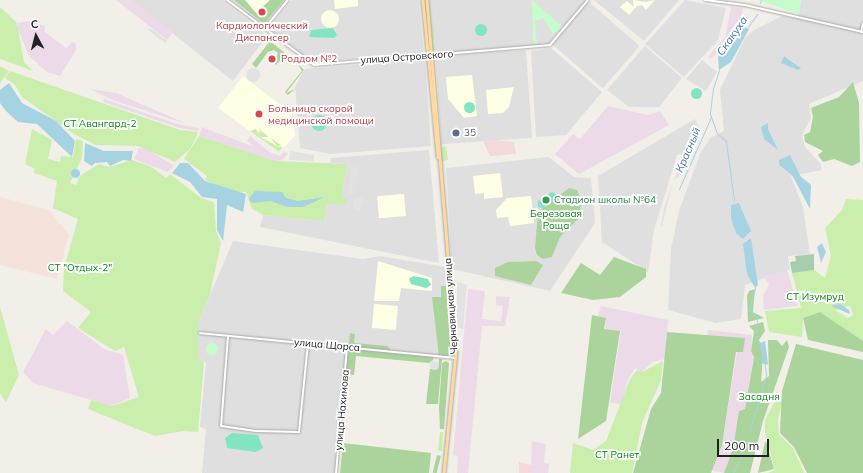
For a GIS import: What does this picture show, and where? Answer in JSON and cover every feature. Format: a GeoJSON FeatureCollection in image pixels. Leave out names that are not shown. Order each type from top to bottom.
{"type":"FeatureCollection","features":[{"type":"Feature","properties":{"kind":"main road","name":"Черновицкая улица"},"geometry":{"type":"LineString","coordinates":[[423,0],[427,56],[439,163]]}},
{"type":"Feature","properties":{"kind":"main road","name":"Черновицкая улица"},"geometry":{"type":"LineString","coordinates":[[427,0],[455,358],[444,473]]}},
{"type":"Feature","properties":{"kind":"street","name":"улица Островского"},"geometry":{"type":"LineString","coordinates":[[227,0],[310,64],[431,56],[550,45],[588,0]]}},
{"type":"Feature","properties":{"kind":"street"},"geometry":{"type":"LineString","coordinates":[[264,29],[288,0]]}},
{"type":"Feature","properties":{"kind":"street"},"geometry":{"type":"LineString","coordinates":[[705,0],[862,32],[863,24]]}},
{"type":"Feature","properties":{"kind":"street","name":"улица Щорса"},"geometry":{"type":"LineString","coordinates":[[200,333],[455,358]]}},
{"type":"Feature","properties":{"kind":"street"},"geometry":{"type":"LineString","coordinates":[[228,336],[222,427],[296,434],[308,343]]}},
{"type":"Feature","properties":{"kind":"street","name":"улица Нахимова"},"geometry":{"type":"LineString","coordinates":[[336,473],[347,347]]}},
{"type":"Feature","properties":{"kind":"shaded area"},"geometry":{"type":"Polygon","coordinates":[[[116,0],[130,0],[173,32],[167,40],[116,0]]]}},
{"type":"Feature","properties":{"kind":"shaded area"},"geometry":{"type":"Polygon","coordinates":[[[130,0],[223,0],[267,36],[233,81],[130,0]]]}},
{"type":"Feature","properties":{"kind":"shaded area","name":"Кардиологический Диспансер"},"geometry":{"type":"Polygon","coordinates":[[[231,0],[287,0],[263,26],[231,0]]]}},
{"type":"Feature","properties":{"kind":"shaded area","name":"Кардиологический Диспансер"},"geometry":{"type":"Polygon","coordinates":[[[234,0],[284,0],[264,24],[234,0]]]}},
{"type":"Feature","properties":{"kind":"shaded area"},"geometry":{"type":"Polygon","coordinates":[[[292,0],[419,0],[424,54],[312,62],[268,28],[292,0]]]}},
{"type":"Feature","properties":{"kind":"shaded area"},"geometry":{"type":"Polygon","coordinates":[[[334,0],[358,0],[358,6],[335,9],[334,0]]]}},
{"type":"Feature","properties":{"kind":"shaded area"},"geometry":{"type":"Polygon","coordinates":[[[427,0],[587,0],[548,44],[434,54],[427,0]]]}},
{"type":"Feature","properties":{"kind":"shaded area"},"geometry":{"type":"Polygon","coordinates":[[[594,0],[679,0],[644,41],[594,0]]]}},
{"type":"Feature","properties":{"kind":"shaded area"},"geometry":{"type":"Polygon","coordinates":[[[633,0],[645,2],[655,0],[646,10],[642,5],[637,6],[629,15],[620,7],[627,1],[634,7],[633,0]]]}},
{"type":"Feature","properties":{"kind":"shaded area"},"geometry":{"type":"Polygon","coordinates":[[[685,0],[726,8],[718,40],[684,77],[645,44],[685,0]]]}},
{"type":"Feature","properties":{"kind":"shaded area"},"geometry":{"type":"Polygon","coordinates":[[[801,0],[863,0],[863,81],[809,104],[811,118],[802,135],[805,147],[821,164],[821,170],[791,176],[803,207],[810,254],[788,256],[790,269],[745,285],[741,319],[716,323],[668,310],[671,249],[679,211],[700,154],[710,138],[724,131],[720,90],[745,38],[754,30],[782,16],[793,18],[799,14],[801,0]]]}},
{"type":"Feature","properties":{"kind":"shaded area"},"geometry":{"type":"Polygon","coordinates":[[[589,2],[640,46],[603,88],[552,44],[589,2]]]}},
{"type":"Feature","properties":{"kind":"shaded area"},"geometry":{"type":"Polygon","coordinates":[[[731,7],[743,8],[740,22],[731,39],[711,59],[708,57],[725,37],[731,7]]]}},
{"type":"Feature","properties":{"kind":"shaded area"},"geometry":{"type":"Polygon","coordinates":[[[330,10],[336,13],[339,19],[336,25],[330,28],[324,25],[321,19],[324,13],[330,10]]]}},
{"type":"Feature","properties":{"kind":"shaded area"},"geometry":{"type":"Polygon","coordinates":[[[27,21],[45,26],[44,31],[66,48],[72,42],[76,43],[76,50],[60,76],[47,72],[29,56],[18,29],[18,23],[27,21]]]}},
{"type":"Feature","properties":{"kind":"shaded area"},"geometry":{"type":"Polygon","coordinates":[[[147,29],[152,29],[167,41],[165,43],[147,29]]]}},
{"type":"Feature","properties":{"kind":"shaded area"},"geometry":{"type":"Polygon","coordinates":[[[645,46],[682,78],[659,107],[629,107],[607,90],[645,46]]]}},
{"type":"Feature","properties":{"kind":"shaded area"},"geometry":{"type":"Polygon","coordinates":[[[551,48],[602,92],[566,135],[536,137],[531,51],[551,48]]]}},
{"type":"Feature","properties":{"kind":"shaded area"},"geometry":{"type":"Polygon","coordinates":[[[526,50],[532,138],[441,144],[435,56],[526,50]]]}},
{"type":"Feature","properties":{"kind":"shaded area"},"geometry":{"type":"Polygon","coordinates":[[[425,59],[431,146],[331,154],[300,148],[295,87],[305,69],[425,59]]]}},
{"type":"Feature","properties":{"kind":"shaded area"},"geometry":{"type":"Polygon","coordinates":[[[702,60],[717,72],[706,91],[686,79],[702,60]]]}},
{"type":"Feature","properties":{"kind":"shaded area"},"geometry":{"type":"Polygon","coordinates":[[[250,68],[256,68],[260,72],[260,78],[256,82],[250,82],[246,78],[246,72],[250,68]]]}},
{"type":"Feature","properties":{"kind":"shaded area"},"geometry":{"type":"Polygon","coordinates":[[[472,75],[477,116],[464,118],[448,99],[446,77],[472,75]]]}},
{"type":"Feature","properties":{"kind":"shaded area","name":"Больница скорой медицинской помощи"},"geometry":{"type":"Polygon","coordinates":[[[243,76],[292,114],[295,136],[279,152],[218,108],[243,76]]]}},
{"type":"Feature","properties":{"kind":"shaded area"},"geometry":{"type":"Polygon","coordinates":[[[514,87],[509,107],[503,113],[488,114],[486,90],[514,87]]]}},
{"type":"Feature","properties":{"kind":"shaded area"},"geometry":{"type":"Polygon","coordinates":[[[90,89],[116,93],[187,124],[115,101],[90,89]]]}},
{"type":"Feature","properties":{"kind":"shaded area"},"geometry":{"type":"Polygon","coordinates":[[[104,99],[181,125],[199,128],[198,131],[180,128],[103,102],[104,99]]]}},
{"type":"Feature","properties":{"kind":"shaded area"},"geometry":{"type":"Polygon","coordinates":[[[608,106],[648,115],[660,111],[669,125],[579,174],[555,154],[573,134],[580,139],[608,106]]]}},
{"type":"Feature","properties":{"kind":"shaded area"},"geometry":{"type":"Polygon","coordinates":[[[695,119],[699,128],[688,152],[677,155],[654,230],[648,272],[602,242],[598,176],[695,119]]]}},
{"type":"Feature","properties":{"kind":"shaded area"},"geometry":{"type":"Polygon","coordinates":[[[202,127],[254,147],[247,141],[250,136],[269,152],[280,156],[284,151],[288,154],[282,160],[275,161],[199,136],[202,127]]]}},
{"type":"Feature","properties":{"kind":"shaded area"},"geometry":{"type":"Polygon","coordinates":[[[496,140],[514,142],[516,154],[490,156],[483,141],[496,140]]]}},
{"type":"Feature","properties":{"kind":"shaded area"},"geometry":{"type":"Polygon","coordinates":[[[139,148],[147,149],[174,166],[168,172],[134,159],[139,148]]]}},
{"type":"Feature","properties":{"kind":"shaded area"},"geometry":{"type":"Polygon","coordinates":[[[429,150],[439,263],[260,227],[263,215],[324,221],[327,203],[347,198],[342,199],[347,164],[330,163],[331,158],[429,150]]]}},
{"type":"Feature","properties":{"kind":"shaded area"},"geometry":{"type":"Polygon","coordinates":[[[290,151],[314,155],[314,161],[289,160],[290,151]]]}},
{"type":"Feature","properties":{"kind":"shaded area"},"geometry":{"type":"Polygon","coordinates":[[[688,151],[682,174],[674,180],[677,171],[680,172],[682,155],[688,151]]]}},
{"type":"Feature","properties":{"kind":"shaded area"},"geometry":{"type":"Polygon","coordinates":[[[549,157],[574,177],[591,178],[595,223],[550,291],[452,269],[446,168],[549,157]]]}},
{"type":"Feature","properties":{"kind":"shaded area"},"geometry":{"type":"Polygon","coordinates":[[[352,166],[358,168],[353,193],[349,193],[352,166]]]}},
{"type":"Feature","properties":{"kind":"shaded area"},"geometry":{"type":"Polygon","coordinates":[[[500,173],[503,197],[484,199],[484,193],[475,194],[473,176],[500,173]]]}},
{"type":"Feature","properties":{"kind":"shaded area"},"geometry":{"type":"Polygon","coordinates":[[[673,182],[662,226],[661,226],[664,208],[673,182]]]}},
{"type":"Feature","properties":{"kind":"shaded area"},"geometry":{"type":"Polygon","coordinates":[[[404,194],[406,216],[379,218],[377,196],[404,194]]]}},
{"type":"Feature","properties":{"kind":"shaded area"},"geometry":{"type":"Polygon","coordinates":[[[531,196],[534,223],[510,226],[508,217],[497,218],[496,210],[507,198],[531,196]]]}},
{"type":"Feature","properties":{"kind":"shaded area"},"geometry":{"type":"Polygon","coordinates":[[[0,197],[49,210],[69,235],[57,279],[0,265],[0,197]]]}},
{"type":"Feature","properties":{"kind":"shaded area"},"geometry":{"type":"Polygon","coordinates":[[[366,197],[359,212],[353,209],[353,198],[366,197]]]}},
{"type":"Feature","properties":{"kind":"shaded area"},"geometry":{"type":"Polygon","coordinates":[[[233,241],[363,259],[380,256],[445,267],[452,357],[347,347],[336,473],[202,473],[206,429],[200,427],[206,363],[198,358],[198,323],[233,241]]]}},
{"type":"Feature","properties":{"kind":"shaded area"},"geometry":{"type":"Polygon","coordinates":[[[814,254],[814,270],[792,273],[790,262],[796,261],[795,256],[814,254]]]}},
{"type":"Feature","properties":{"kind":"shaded area"},"geometry":{"type":"Polygon","coordinates":[[[378,261],[432,278],[432,291],[401,288],[399,301],[374,301],[378,261]]]}},
{"type":"Feature","properties":{"kind":"shaded area"},"geometry":{"type":"Polygon","coordinates":[[[787,270],[798,306],[764,310],[763,295],[769,285],[764,276],[787,270]]]}},
{"type":"Feature","properties":{"kind":"shaded area"},"geometry":{"type":"Polygon","coordinates":[[[457,282],[467,285],[463,329],[457,327],[457,282]]]}},
{"type":"Feature","properties":{"kind":"shaded area"},"geometry":{"type":"Polygon","coordinates":[[[468,289],[485,291],[482,319],[501,321],[503,306],[496,305],[496,296],[510,297],[505,326],[482,326],[468,473],[457,473],[458,456],[453,455],[468,289]]]}},
{"type":"Feature","properties":{"kind":"shaded area"},"geometry":{"type":"Polygon","coordinates":[[[374,304],[398,306],[396,330],[372,328],[374,304]]]}},
{"type":"Feature","properties":{"kind":"shaded area"},"geometry":{"type":"Polygon","coordinates":[[[601,306],[668,320],[665,359],[652,362],[642,372],[635,368],[627,381],[622,405],[610,402],[621,331],[605,329],[606,318],[598,316],[601,306]]]}},
{"type":"Feature","properties":{"kind":"shaded area"},"geometry":{"type":"Polygon","coordinates":[[[67,321],[104,349],[123,355],[130,398],[111,406],[33,383],[23,372],[46,329],[53,335],[67,321]]]}},
{"type":"Feature","properties":{"kind":"shaded area"},"geometry":{"type":"Polygon","coordinates":[[[708,330],[752,335],[751,351],[754,353],[745,410],[740,411],[733,449],[724,473],[711,470],[712,464],[722,445],[737,352],[745,338],[707,336],[708,330]]]}},
{"type":"Feature","properties":{"kind":"shaded area"},"geometry":{"type":"Polygon","coordinates":[[[434,360],[439,365],[434,370],[429,365],[434,360]]]}},
{"type":"Feature","properties":{"kind":"shaded area"},"geometry":{"type":"Polygon","coordinates":[[[532,441],[546,444],[544,463],[549,464],[548,473],[531,473],[532,441]]]}},
{"type":"Feature","properties":{"kind":"shaded area"},"geometry":{"type":"Polygon","coordinates":[[[519,462],[532,465],[531,473],[519,473],[519,462]]]}},
{"type":"Feature","properties":{"kind":"green space","name":"Кардиологический Диспансер"},"geometry":{"type":"Polygon","coordinates":[[[234,0],[245,0],[256,13],[270,0],[284,0],[264,24],[234,0]]]}},
{"type":"Feature","properties":{"kind":"green space"},"geometry":{"type":"Polygon","coordinates":[[[424,0],[426,0],[430,53],[429,53],[424,0]]]}},
{"type":"Feature","properties":{"kind":"green space"},"geometry":{"type":"Polygon","coordinates":[[[532,0],[562,26],[554,35],[543,18],[535,21],[537,43],[533,43],[532,0]]]}},
{"type":"Feature","properties":{"kind":"green space"},"geometry":{"type":"Polygon","coordinates":[[[757,0],[801,0],[799,14],[757,0]]]}},
{"type":"Feature","properties":{"kind":"green space"},"geometry":{"type":"Polygon","coordinates":[[[0,7],[17,23],[24,62],[33,71],[0,59],[0,7]]]}},
{"type":"Feature","properties":{"kind":"green space"},"geometry":{"type":"Polygon","coordinates":[[[429,11],[431,11],[435,52],[432,52],[429,11]]]}},
{"type":"Feature","properties":{"kind":"green space"},"geometry":{"type":"Polygon","coordinates":[[[481,24],[485,26],[487,30],[485,34],[481,36],[477,34],[475,30],[477,26],[481,24]]]}},
{"type":"Feature","properties":{"kind":"green space"},"geometry":{"type":"Polygon","coordinates":[[[333,28],[337,35],[334,38],[309,37],[311,30],[333,28]]]}},
{"type":"Feature","properties":{"kind":"green space"},"geometry":{"type":"Polygon","coordinates":[[[270,41],[286,54],[276,65],[274,63],[278,53],[274,50],[268,52],[256,68],[252,64],[270,41]]]}},
{"type":"Feature","properties":{"kind":"green space"},"geometry":{"type":"Polygon","coordinates":[[[298,64],[304,70],[286,93],[285,92],[302,71],[298,64]]]}},
{"type":"Feature","properties":{"kind":"green space"},"geometry":{"type":"Polygon","coordinates":[[[0,66],[9,71],[0,83],[0,66]]]}},
{"type":"Feature","properties":{"kind":"green space","name":"СТ Авангард-2"},"geometry":{"type":"Polygon","coordinates":[[[10,71],[180,130],[198,132],[197,135],[190,149],[175,162],[138,146],[96,145],[74,134],[22,97],[15,85],[5,78],[10,71]]]}},
{"type":"Feature","properties":{"kind":"green space"},"geometry":{"type":"Polygon","coordinates":[[[853,82],[859,103],[860,162],[852,166],[834,159],[823,162],[818,155],[823,151],[805,142],[804,135],[810,132],[813,117],[811,108],[839,97],[853,82]]]}},
{"type":"Feature","properties":{"kind":"green space"},"geometry":{"type":"Polygon","coordinates":[[[696,87],[700,89],[702,93],[700,97],[696,99],[692,97],[690,93],[692,89],[696,87]]]}},
{"type":"Feature","properties":{"kind":"green space"},"geometry":{"type":"Polygon","coordinates":[[[295,89],[288,95],[286,93],[295,89]]]}},
{"type":"Feature","properties":{"kind":"green space"},"geometry":{"type":"Polygon","coordinates":[[[469,101],[473,103],[475,107],[473,111],[469,113],[465,111],[463,107],[465,103],[469,101]]]}},
{"type":"Feature","properties":{"kind":"green space"},"geometry":{"type":"Polygon","coordinates":[[[319,115],[326,120],[327,123],[322,130],[319,131],[312,126],[311,123],[316,116],[319,115]]]}},
{"type":"Feature","properties":{"kind":"green space"},"geometry":{"type":"Polygon","coordinates":[[[258,128],[269,137],[261,137],[270,144],[263,138],[277,146],[270,137],[282,146],[275,147],[283,147],[279,152],[250,131],[256,129],[259,135],[258,131],[262,133],[258,128]]]}},
{"type":"Feature","properties":{"kind":"green space","name":"СТ \"Отдых-2\""},"geometry":{"type":"Polygon","coordinates":[[[32,129],[52,140],[48,159],[60,162],[61,156],[73,157],[76,139],[83,141],[82,158],[70,183],[76,185],[80,176],[99,164],[109,167],[132,160],[150,166],[166,178],[170,174],[201,198],[214,202],[216,231],[221,243],[210,294],[198,323],[198,358],[204,362],[198,432],[183,431],[155,436],[88,409],[91,400],[112,406],[139,397],[124,347],[115,351],[78,328],[91,312],[63,291],[64,268],[78,219],[53,208],[57,181],[34,173],[35,169],[25,164],[32,129]]]}},
{"type":"Feature","properties":{"kind":"green space"},"geometry":{"type":"Polygon","coordinates":[[[199,136],[275,161],[347,164],[342,194],[342,199],[347,198],[345,205],[327,203],[324,221],[263,215],[252,209],[246,192],[234,192],[205,180],[207,176],[184,159],[199,136]]]}},
{"type":"Feature","properties":{"kind":"green space"},"geometry":{"type":"Polygon","coordinates":[[[446,146],[448,160],[440,162],[440,148],[446,146]]]}},
{"type":"Feature","properties":{"kind":"green space","name":"Березовая Роща"},"geometry":{"type":"Polygon","coordinates":[[[569,188],[577,190],[581,199],[580,217],[560,237],[552,257],[543,259],[537,255],[535,248],[538,212],[569,188]]]}},
{"type":"Feature","properties":{"kind":"green space","name":"Стадион школы №64"},"geometry":{"type":"Polygon","coordinates":[[[552,192],[557,195],[555,199],[543,208],[538,207],[538,201],[552,192]]]}},
{"type":"Feature","properties":{"kind":"green space","name":"СТ Изумруд"},"geometry":{"type":"Polygon","coordinates":[[[846,199],[863,200],[863,341],[820,312],[803,318],[802,337],[769,332],[765,311],[801,308],[792,273],[814,270],[825,278],[831,256],[825,228],[842,210],[846,199]],[[850,306],[835,310],[848,318],[853,315],[850,306]]]}},
{"type":"Feature","properties":{"kind":"green space"},"geometry":{"type":"Polygon","coordinates":[[[614,257],[646,269],[646,277],[620,297],[593,300],[561,293],[581,263],[600,275],[614,257]]]}},
{"type":"Feature","properties":{"kind":"green space"},"geometry":{"type":"Polygon","coordinates":[[[536,261],[543,265],[531,285],[495,276],[495,268],[508,262],[536,261]]]}},
{"type":"Feature","properties":{"kind":"green space"},"geometry":{"type":"Polygon","coordinates":[[[413,276],[428,279],[431,285],[426,288],[411,284],[409,279],[413,276]]]}},
{"type":"Feature","properties":{"kind":"green space"},"geometry":{"type":"Polygon","coordinates":[[[441,286],[446,286],[451,357],[439,356],[432,297],[441,297],[441,286]]]}},
{"type":"Feature","properties":{"kind":"green space"},"geometry":{"type":"Polygon","coordinates":[[[755,289],[753,312],[764,318],[748,322],[747,296],[749,291],[755,289]]]}},
{"type":"Feature","properties":{"kind":"green space"},"geometry":{"type":"Polygon","coordinates":[[[0,307],[19,375],[6,402],[0,393],[0,307]]]}},
{"type":"Feature","properties":{"kind":"green space"},"geometry":{"type":"Polygon","coordinates":[[[820,312],[863,341],[863,352],[808,340],[803,318],[820,312]]]}},
{"type":"Feature","properties":{"kind":"green space"},"geometry":{"type":"Polygon","coordinates":[[[592,315],[606,318],[604,329],[620,331],[606,421],[578,439],[592,315]]]}},
{"type":"Feature","properties":{"kind":"green space","name":"Засадня"},"geometry":{"type":"Polygon","coordinates":[[[763,322],[765,331],[759,340],[763,356],[761,382],[769,376],[768,340],[777,340],[782,346],[787,340],[789,347],[763,421],[750,473],[724,473],[733,449],[739,411],[745,409],[754,357],[751,351],[754,331],[749,326],[763,322]]]}},
{"type":"Feature","properties":{"kind":"green space"},"geometry":{"type":"Polygon","coordinates":[[[667,332],[745,338],[743,352],[736,352],[722,445],[711,473],[633,473],[651,409],[661,393],[667,332]]]}},
{"type":"Feature","properties":{"kind":"green space"},"geometry":{"type":"Polygon","coordinates":[[[350,333],[355,334],[354,343],[388,346],[391,351],[434,356],[433,360],[429,363],[356,356],[354,375],[345,374],[350,333]]]}},
{"type":"Feature","properties":{"kind":"green space"},"geometry":{"type":"Polygon","coordinates":[[[210,343],[214,343],[218,349],[214,355],[210,355],[206,351],[206,347],[210,343]]]}},
{"type":"Feature","properties":{"kind":"green space"},"geometry":{"type":"Polygon","coordinates":[[[796,344],[863,360],[863,473],[807,473],[794,447],[780,433],[782,391],[796,344]]]}},
{"type":"Feature","properties":{"kind":"green space"},"geometry":{"type":"Polygon","coordinates":[[[439,359],[442,359],[438,404],[426,404],[430,369],[438,369],[439,359]]]}},
{"type":"Feature","properties":{"kind":"green space"},"geometry":{"type":"Polygon","coordinates":[[[446,361],[449,363],[444,429],[440,429],[439,407],[442,363],[446,361]]]}},
{"type":"Feature","properties":{"kind":"green space","name":"СТ Ранет"},"geometry":{"type":"Polygon","coordinates":[[[663,361],[661,380],[642,423],[632,473],[570,473],[573,443],[593,450],[606,441],[630,379],[637,370],[642,372],[663,361]]]}},
{"type":"Feature","properties":{"kind":"green space"},"geometry":{"type":"Polygon","coordinates":[[[775,401],[783,401],[778,419],[779,435],[793,448],[804,473],[768,473],[775,470],[765,432],[765,420],[775,401]]]}},
{"type":"Feature","properties":{"kind":"green space"},"geometry":{"type":"Polygon","coordinates":[[[440,432],[443,432],[442,451],[438,451],[440,432]]]}},
{"type":"Feature","properties":{"kind":"green space"},"geometry":{"type":"Polygon","coordinates":[[[232,433],[258,435],[263,448],[256,452],[227,448],[225,438],[232,433]]]}},
{"type":"Feature","properties":{"kind":"green space"},"geometry":{"type":"Polygon","coordinates":[[[765,442],[774,469],[758,473],[765,442]]]}},
{"type":"Feature","properties":{"kind":"green space"},"geometry":{"type":"Polygon","coordinates":[[[343,443],[431,453],[429,473],[340,473],[343,443]]]}},
{"type":"Feature","properties":{"kind":"green space"},"geometry":{"type":"Polygon","coordinates":[[[437,455],[441,456],[437,473],[433,472],[437,455]]]}},
{"type":"Feature","properties":{"kind":"water"},"geometry":{"type":"Polygon","coordinates":[[[741,25],[749,29],[731,62],[719,70],[718,57],[741,25]]]}},
{"type":"Feature","properties":{"kind":"water"},"geometry":{"type":"Polygon","coordinates":[[[784,56],[801,68],[798,70],[781,63],[784,56]]]}},
{"type":"Feature","properties":{"kind":"water"},"geometry":{"type":"Polygon","coordinates":[[[9,83],[22,103],[56,121],[75,141],[72,157],[37,124],[18,122],[6,111],[0,103],[0,90],[9,83]]]}},
{"type":"Feature","properties":{"kind":"water"},"geometry":{"type":"Polygon","coordinates":[[[768,123],[768,129],[778,150],[764,139],[761,127],[768,123]]]}},
{"type":"Feature","properties":{"kind":"water"},"geometry":{"type":"Polygon","coordinates":[[[85,143],[104,151],[133,151],[131,161],[123,160],[110,166],[107,162],[95,163],[92,166],[84,161],[85,143]]]}},
{"type":"Feature","properties":{"kind":"water"},"geometry":{"type":"Polygon","coordinates":[[[790,155],[801,177],[811,185],[810,209],[792,175],[779,165],[779,160],[790,155]]]}},
{"type":"Feature","properties":{"kind":"water"},"geometry":{"type":"Polygon","coordinates":[[[180,163],[188,163],[205,181],[246,194],[243,212],[227,205],[223,241],[217,230],[217,199],[202,197],[190,182],[172,173],[180,163]]]}},
{"type":"Feature","properties":{"kind":"water"},"geometry":{"type":"Polygon","coordinates":[[[75,168],[80,173],[75,178],[70,173],[75,168]]]}},
{"type":"Feature","properties":{"kind":"water"},"geometry":{"type":"Polygon","coordinates":[[[255,191],[282,192],[286,198],[298,201],[325,197],[303,207],[287,207],[271,201],[252,203],[249,199],[255,191]]]}},
{"type":"Feature","properties":{"kind":"water"},"geometry":{"type":"Polygon","coordinates":[[[739,203],[751,231],[743,239],[736,233],[731,218],[731,205],[739,203]]]}},
{"type":"Feature","properties":{"kind":"water"},"geometry":{"type":"Polygon","coordinates":[[[751,238],[758,285],[755,288],[747,274],[743,244],[751,238]]]}},
{"type":"Feature","properties":{"kind":"water"},"geometry":{"type":"Polygon","coordinates":[[[822,243],[826,252],[821,263],[817,247],[822,243]]]}},
{"type":"Feature","properties":{"kind":"water"},"geometry":{"type":"Polygon","coordinates":[[[840,304],[849,310],[850,314],[831,306],[840,304]]]}},
{"type":"Feature","properties":{"kind":"water"},"geometry":{"type":"Polygon","coordinates":[[[765,341],[768,364],[765,365],[761,361],[763,356],[760,343],[765,341]]]}},
{"type":"Feature","properties":{"kind":"waterway","name":"Скакуха"},"geometry":{"type":"LineString","coordinates":[[748,27],[757,14]]}},
{"type":"Feature","properties":{"kind":"waterway","name":"Скакуха"},"geometry":{"type":"LineString","coordinates":[[719,70],[713,88],[710,114],[717,133],[726,141],[734,200]]}},
{"type":"Feature","properties":{"kind":"waterway","name":"Красный"},"geometry":{"type":"LineString","coordinates":[[679,189],[711,117]]}},
{"type":"Feature","properties":{"kind":"waterway","name":"Скакуха"},"geometry":{"type":"LineString","coordinates":[[755,288],[749,310],[757,317],[756,333]]}},
{"type":"Feature","properties":{"kind":"waterway","name":"Скакуха"},"geometry":{"type":"LineString","coordinates":[[755,336],[760,343]]}},
{"type":"Feature","properties":{"kind":"waterway","name":"Скакуха"},"geometry":{"type":"LineString","coordinates":[[750,430],[766,376],[765,365]]}},
{"type":"Feature","properties":{"kind":"waterway","name":"Скакуха"},"geometry":{"type":"LineString","coordinates":[[733,473],[748,439]]}},
{"type":"Feature","properties":{"kind":"place","name":"Кардиологический Диспансер"},"geometry":{"type":"Point","coordinates":[262,12]}},
{"type":"Feature","properties":{"kind":"place","name":"Роддом №2"},"geometry":{"type":"Point","coordinates":[272,59]}},
{"type":"Feature","properties":{"kind":"place","name":"Больница скорой медицинской помощи"},"geometry":{"type":"Point","coordinates":[259,114]}},
{"type":"Feature","properties":{"kind":"place","name":"35"},"geometry":{"type":"Point","coordinates":[456,133]}},
{"type":"Feature","properties":{"kind":"place","name":"Стадион школы №64"},"geometry":{"type":"Point","coordinates":[546,200]}}]}
